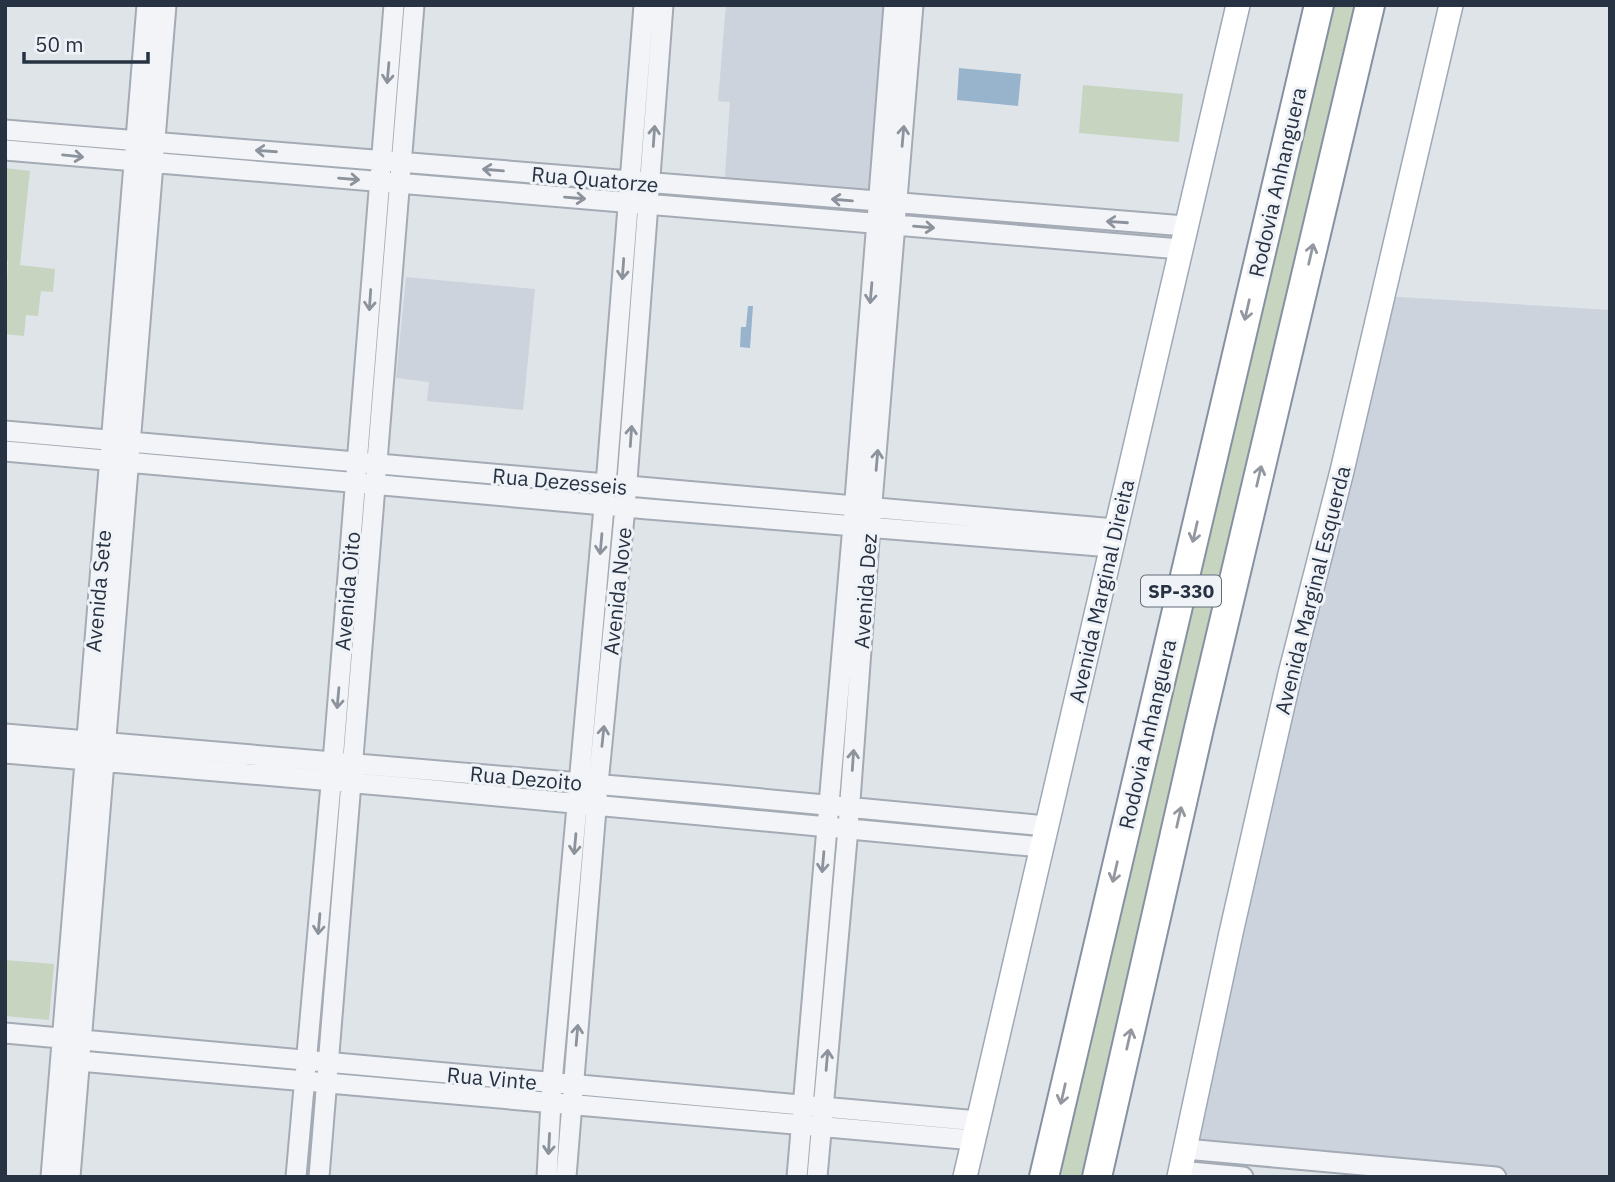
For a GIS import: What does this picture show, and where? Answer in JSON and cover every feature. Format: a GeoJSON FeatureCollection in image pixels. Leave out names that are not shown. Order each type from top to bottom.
{"type":"FeatureCollection","features":[{"type":"Feature","properties":{"kind":"highway","name":"Rodovia Anhanguera"},"geometry":{"type":"LineString","coordinates":[[1044,1177],[1319,5]]}},
{"type":"Feature","properties":{"kind":"highway","name":"SP-330"},"geometry":{"type":"LineString","coordinates":[[1097,1177],[1199,728],[1370,5]]}},
{"type":"Feature","properties":{"kind":"main road","name":"Avenida Marginal Direita"},"geometry":{"type":"LineString","coordinates":[[965,1177],[1238,5]]}},
{"type":"Feature","properties":{"kind":"main road","name":"Avenida Marginal Esquerda"},"geometry":{"type":"LineString","coordinates":[[1181,1166],[1290,674],[1342,471],[1451,5]]}},
{"type":"Feature","properties":{"kind":"street","name":"Avenida Sete"},"geometry":{"type":"LineString","coordinates":[[51,1177],[70,1050],[144,163],[147,5]]}},
{"type":"Feature","properties":{"kind":"street","name":"Avenida Sete"},"geometry":{"type":"LineString","coordinates":[[145,142],[166,5]]}},
{"type":"Feature","properties":{"kind":"street","name":"Avenida Oito"},"geometry":{"type":"LineString","coordinates":[[366,473],[379,182],[394,5]]}},
{"type":"Feature","properties":{"kind":"street","name":"Avenida Oito"},"geometry":{"type":"LineString","coordinates":[[296,1177],[341,772],[366,473],[400,183],[414,5]]}},
{"type":"Feature","properties":{"kind":"street","name":"Avenida Nove"},"geometry":{"type":"LineString","coordinates":[[566,1177],[604,505],[644,5]]}},
{"type":"Feature","properties":{"kind":"street","name":"Avenida Nove"},"geometry":{"type":"LineString","coordinates":[[547,1177],[552,1093],[626,497],[663,5]]}},
{"type":"Feature","properties":{"kind":"street","name":"Avenida Dez"},"geometry":{"type":"LineString","coordinates":[[817,1177],[812,1116],[826,826],[897,225],[888,204],[894,5]]}},
{"type":"Feature","properties":{"kind":"street","name":"Avenida Dez"},"geometry":{"type":"LineString","coordinates":[[797,1177],[812,1116],[848,828],[876,223],[888,204],[914,5]]}},
{"type":"Feature","properties":{"kind":"street","name":"Rua Quatorze"},"geometry":{"type":"LineString","coordinates":[[5,130],[888,204],[1185,226]]}},
{"type":"Feature","properties":{"kind":"street","name":"Rua Quatorze"},"geometry":{"type":"LineString","coordinates":[[5,149],[144,163],[1180,249]]}},
{"type":"Feature","properties":{"kind":"street","name":"Rua Dezesseis"},"geometry":{"type":"LineString","coordinates":[[5,431],[119,451],[366,473],[606,485],[626,497]]}},
{"type":"Feature","properties":{"kind":"street","name":"Rua Dezesseis"},"geometry":{"type":"LineString","coordinates":[[5,451],[119,451]]}},
{"type":"Feature","properties":{"kind":"street","name":"Rua Dezesseis"},"geometry":{"type":"LineString","coordinates":[[366,473],[604,505],[626,497],[1113,538]]}},
{"type":"Feature","properties":{"kind":"street","name":"Rua Dezoito"},"geometry":{"type":"LineString","coordinates":[[5,734],[94,750],[589,794],[849,807],[1044,836]]}},
{"type":"Feature","properties":{"kind":"street","name":"Rua Dezoito"},"geometry":{"type":"LineString","coordinates":[[5,753],[94,750]]}},
{"type":"Feature","properties":{"kind":"street","name":"Avenida Oito"},"geometry":{"type":"LineString","coordinates":[[319,1177],[327,1073],[341,772]]}},
{"type":"Feature","properties":{"kind":"street","name":"Rua Dezoito"},"geometry":{"type":"LineString","coordinates":[[589,794],[826,826],[1044,836]]}},
{"type":"Feature","properties":{"kind":"street","name":"Rua Vinte"},"geometry":{"type":"LineString","coordinates":[[5,1033],[70,1050],[976,1130]]}},
{"type":"Feature","properties":{"kind":"street","name":"Avenida Sete"},"geometry":{"type":"LineString","coordinates":[[70,1050],[70,1177]]}},
{"type":"Feature","properties":{"kind":"street"},"geometry":{"type":"LineString","coordinates":[[1181,1166],[1243,1177]]}},
{"type":"Feature","properties":{"kind":"street"},"geometry":{"type":"LineString","coordinates":[[1181,1166],[1496,1177]]}},
{"type":"Feature","properties":{"kind":"shaded area"},"geometry":{"type":"Polygon","coordinates":[[[726,5],[894,5],[878,203],[724,190],[730,102],[718,101],[726,5]]]}},
{"type":"Feature","properties":{"kind":"shaded area"},"geometry":{"type":"Polygon","coordinates":[[[406,277],[535,289],[523,410],[427,401],[429,382],[396,378],[406,277]]]}},
{"type":"Feature","properties":{"kind":"shaded area"},"geometry":{"type":"Polygon","coordinates":[[[1383,296],[1610,310],[1610,1177],[1536,1177],[1190,1145],[1383,296]]]}},
{"type":"Feature","properties":{"kind":"green space"},"geometry":{"type":"Polygon","coordinates":[[[1329,5],[1359,5],[1086,1177],[1058,1177],[1329,5]]]}},
{"type":"Feature","properties":{"kind":"green space"},"geometry":{"type":"Polygon","coordinates":[[[1083,85],[1183,94],[1179,142],[1079,133],[1083,85]]]}},
{"type":"Feature","properties":{"kind":"green space"},"geometry":{"type":"Polygon","coordinates":[[[5,168],[30,171],[20,265],[55,269],[53,292],[41,291],[38,316],[26,315],[24,336],[5,334],[8,261],[5,260],[5,168]]]}},
{"type":"Feature","properties":{"kind":"green space"},"geometry":{"type":"Polygon","coordinates":[[[5,960],[54,964],[49,1020],[5,1016],[5,960]]]}},
{"type":"Feature","properties":{"kind":"water"},"geometry":{"type":"Polygon","coordinates":[[[959,68],[1021,74],[1018,106],[957,100],[959,68]]]}},
{"type":"Feature","properties":{"kind":"water"},"geometry":{"type":"Polygon","coordinates":[[[748,306],[753,306],[750,348],[740,347],[741,327],[746,327],[748,306]]]}}]}
